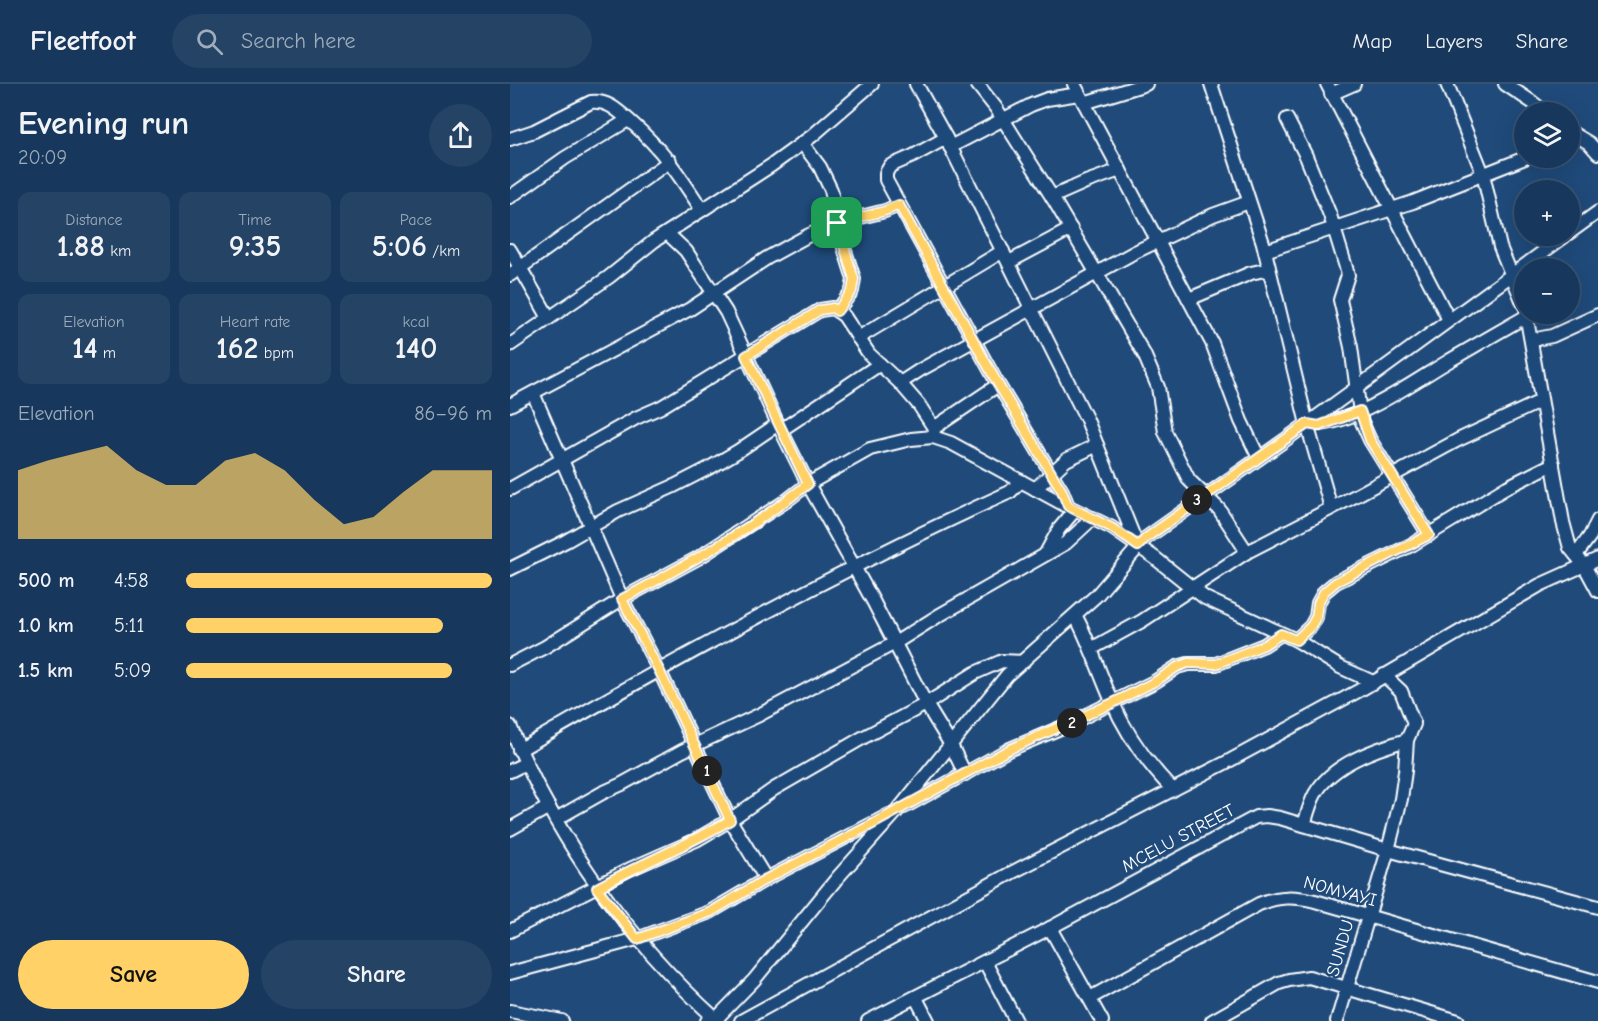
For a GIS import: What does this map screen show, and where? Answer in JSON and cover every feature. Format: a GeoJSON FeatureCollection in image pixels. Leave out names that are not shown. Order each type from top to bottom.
{"type":"FeatureCollection","features":[{"type":"Feature","properties":{"kind":"street"},"geometry":{"type":"LineString","coordinates":[[510,345],[609,277],[654,241],[772,165],[872,84]]}},
{"type":"Feature","properties":{"kind":"street"},"geometry":{"type":"LineString","coordinates":[[916,84],[948,142],[1087,420],[1138,546]]}},
{"type":"Feature","properties":{"kind":"street"},"geometry":{"type":"LineString","coordinates":[[977,84],[1003,119],[1052,197],[1144,354],[1158,387],[1165,432],[1178,461],[1189,480],[1219,510],[1247,552]]}},
{"type":"Feature","properties":{"kind":"street"},"geometry":{"type":"LineString","coordinates":[[1071,508],[973,341],[945,285],[886,180],[886,173],[890,166],[1047,99],[1146,84]]}},
{"type":"Feature","properties":{"kind":"street"},"geometry":{"type":"LineString","coordinates":[[1211,84],[1265,251],[1307,424],[1331,508]]}},
{"type":"Feature","properties":{"kind":"street"},"geometry":{"type":"LineString","coordinates":[[1354,84],[1329,89],[1449,320]]}},
{"type":"Feature","properties":{"kind":"street"},"geometry":{"type":"LineString","coordinates":[[1447,84],[1483,174],[1500,247],[1514,280]]}},
{"type":"Feature","properties":{"kind":"street"},"geometry":{"type":"LineString","coordinates":[[1505,84],[1532,102]]}},
{"type":"Feature","properties":{"kind":"street"},"geometry":{"type":"LineString","coordinates":[[1079,94],[1212,343],[1241,421],[1259,458]]}},
{"type":"Feature","properties":{"kind":"street"},"geometry":{"type":"LineString","coordinates":[[510,139],[534,131],[591,102],[600,101],[610,105],[649,138],[670,161],[702,210]]}},
{"type":"Feature","properties":{"kind":"street"},"geometry":{"type":"LineString","coordinates":[[1287,119],[1306,156],[1333,227],[1348,275],[1341,300],[1351,347],[1360,411],[1370,440],[1429,535]]}},
{"type":"Feature","properties":{"kind":"street"},"geometry":{"type":"LineString","coordinates":[[510,197],[566,158],[628,120]]}},
{"type":"Feature","properties":{"kind":"street"},"geometry":{"type":"LineString","coordinates":[[1580,138],[1589,143],[1598,153]]}},
{"type":"Feature","properties":{"kind":"street"},"geometry":{"type":"LineString","coordinates":[[802,143],[820,167],[827,182],[854,279],[852,291],[837,311]]}},
{"type":"Feature","properties":{"kind":"street"},"geometry":{"type":"LineString","coordinates":[[515,272],[670,161]]}},
{"type":"Feature","properties":{"kind":"street"},"geometry":{"type":"LineString","coordinates":[[1265,251],[1391,209],[1514,162]]}},
{"type":"Feature","properties":{"kind":"street"},"geometry":{"type":"LineString","coordinates":[[1052,197],[1120,170]]}},
{"type":"Feature","properties":{"kind":"street"},"geometry":{"type":"LineString","coordinates":[[900,383],[1135,252],[1213,215],[1249,202]]}},
{"type":"Feature","properties":{"kind":"street"},"geometry":{"type":"LineString","coordinates":[[510,405],[690,309],[767,258],[837,223],[885,211],[899,205]]}},
{"type":"Feature","properties":{"kind":"street"},"geometry":{"type":"LineString","coordinates":[[1580,225],[1598,212]]}},
{"type":"Feature","properties":{"kind":"street"},"geometry":{"type":"LineString","coordinates":[[858,338],[945,285],[1071,229]]}},
{"type":"Feature","properties":{"kind":"street"},"geometry":{"type":"LineString","coordinates":[[667,233],[686,251],[726,312],[808,484],[965,774]]}},
{"type":"Feature","properties":{"kind":"street"},"geometry":{"type":"LineString","coordinates":[[510,726],[519,750],[552,813],[597,888],[637,939],[714,1020],[754,980],[838,877],[898,810],[1007,675],[1097,595],[1146,538],[1356,389],[1551,246]]}},
{"type":"Feature","properties":{"kind":"street"},"geometry":{"type":"LineString","coordinates":[[510,250],[515,272],[549,318]]}},
{"type":"Feature","properties":{"kind":"street"},"geometry":{"type":"LineString","coordinates":[[1189,299],[1251,273],[1269,269]]}},
{"type":"Feature","properties":{"kind":"street"},"geometry":{"type":"LineString","coordinates":[[510,489],[636,418],[660,407],[820,310],[833,308],[844,316],[869,354],[900,383],[933,432],[1035,489],[1112,528],[1205,598],[1296,640],[1340,667],[1379,679]]}},
{"type":"Feature","properties":{"kind":"street"},"geometry":{"type":"LineString","coordinates":[[1531,340],[1552,336],[1598,315]]}},
{"type":"Feature","properties":{"kind":"street"},"geometry":{"type":"LineString","coordinates":[[1307,424],[1319,426],[1360,411],[1395,394],[1514,320]]}},
{"type":"Feature","properties":{"kind":"street"},"geometry":{"type":"LineString","coordinates":[[1528,324],[1563,522],[1570,548],[1584,565],[1598,591]]}},
{"type":"Feature","properties":{"kind":"street"},"geometry":{"type":"LineString","coordinates":[[510,570],[589,527],[738,452],[880,364]]}},
{"type":"Feature","properties":{"kind":"street"},"geometry":{"type":"LineString","coordinates":[[510,665],[546,647],[622,599],[698,558],[786,501],[808,484],[870,449],[933,432],[998,386]]}},
{"type":"Feature","properties":{"kind":"street"},"geometry":{"type":"LineString","coordinates":[[533,393],[622,599],[660,672],[730,820],[766,879]]}},
{"type":"Feature","properties":{"kind":"street"},"geometry":{"type":"LineString","coordinates":[[1091,649],[1142,621],[1247,552],[1458,440],[1541,401]]}},
{"type":"Feature","properties":{"kind":"street"},"geometry":{"type":"LineString","coordinates":[[1035,489],[1066,460],[1097,445]]}},
{"type":"Feature","properties":{"kind":"street"},"geometry":{"type":"LineString","coordinates":[[1296,640],[1311,626],[1324,592],[1336,582],[1429,535],[1507,487],[1553,464]]}},
{"type":"Feature","properties":{"kind":"street"},"geometry":{"type":"LineString","coordinates":[[519,750],[854,566],[1010,492],[1021,481]]}},
{"type":"Feature","properties":{"kind":"street"},"geometry":{"type":"LineString","coordinates":[[1045,554],[1071,508]]}},
{"type":"Feature","properties":{"kind":"street"},"geometry":{"type":"LineString","coordinates":[[510,829],[622,784],[895,643],[1066,543],[1093,518]]}},
{"type":"Feature","properties":{"kind":"street"},"geometry":{"type":"LineString","coordinates":[[1576,555],[1598,520]]}},
{"type":"Feature","properties":{"kind":"street"},"geometry":{"type":"LineString","coordinates":[[741,1021],[1011,873],[1173,790],[1379,679],[1540,585],[1598,559]]}},
{"type":"Feature","properties":{"kind":"street"},"geometry":{"type":"LineString","coordinates":[[1075,615],[1113,703],[1130,735],[1151,766],[1173,790]]}},
{"type":"Feature","properties":{"kind":"street"},"geometry":{"type":"LineString","coordinates":[[510,973],[637,939],[711,912],[766,879],[1010,749],[1113,703],[1156,681],[1177,667],[1188,663],[1216,664],[1264,645],[1281,634]]}},
{"type":"Feature","properties":{"kind":"street"},"geometry":{"type":"LineString","coordinates":[[510,931],[630,869],[696,840],[730,820],[774,789],[926,704],[975,673],[1002,661],[1023,662]]}},
{"type":"Feature","properties":{"kind":"street","name":"SUNDU"},"geometry":{"type":"LineString","coordinates":[[1337,1021],[1388,850],[1402,790],[1407,740],[1414,724],[1401,691],[1379,679]]}},
{"type":"Feature","properties":{"kind":"street"},"geometry":{"type":"LineString","coordinates":[[1304,825],[1314,795],[1331,775],[1367,754],[1407,740]]}},
{"type":"Feature","properties":{"kind":"street"},"geometry":{"type":"LineString","coordinates":[[510,771],[526,763]]}},
{"type":"Feature","properties":{"kind":"street","name":"MCELU STREET"},"geometry":{"type":"LineString","coordinates":[[868,1021],[1050,928],[1256,817],[1267,816],[1304,825],[1598,907]]}},
{"type":"Feature","properties":{"kind":"street","name":"NOMYAYI"},"geometry":{"type":"LineString","coordinates":[[1090,998],[1237,916],[1273,898],[1292,896],[1598,982]]}},
{"type":"Feature","properties":{"kind":"street"},"geometry":{"type":"LineString","coordinates":[[1050,928],[1102,1021]]}},
{"type":"Feature","properties":{"kind":"street"},"geometry":{"type":"LineString","coordinates":[[985,962],[1016,1021]]}},
{"type":"Feature","properties":{"kind":"street"},"geometry":{"type":"LineString","coordinates":[[1212,1021],[1270,987],[1289,980],[1309,977],[1458,1021]]}},
{"type":"Feature","properties":{"kind":"street"},"geometry":{"type":"LineString","coordinates":[[916,998],[928,1021]]}},
{"type":"Feature","properties":{"kind":"street"},"geometry":{"type":"LineString","coordinates":[[510,1011],[562,1021]]}},
{"type":"Feature","properties":{"kind":"route"},"geometry":{"type":"LineString","coordinates":[[899,205],[945,285],[973,341],[1062,491],[1068,506],[1112,528],[1138,546],[1200,498],[1307,424],[1319,426],[1360,411],[1361,420],[1370,440],[1429,535],[1336,582],[1324,592],[1311,626],[1296,640],[1281,634],[1264,645],[1216,664],[1188,663],[1177,667],[1156,681],[1113,703],[1010,749],[766,879],[711,912],[637,939],[597,888],[630,869],[696,840],[730,820],[660,672],[622,599],[698,558],[786,501],[808,484],[746,356],[820,310],[833,308],[837,311],[852,291],[854,279],[837,223],[885,211],[899,205]]}}]}
